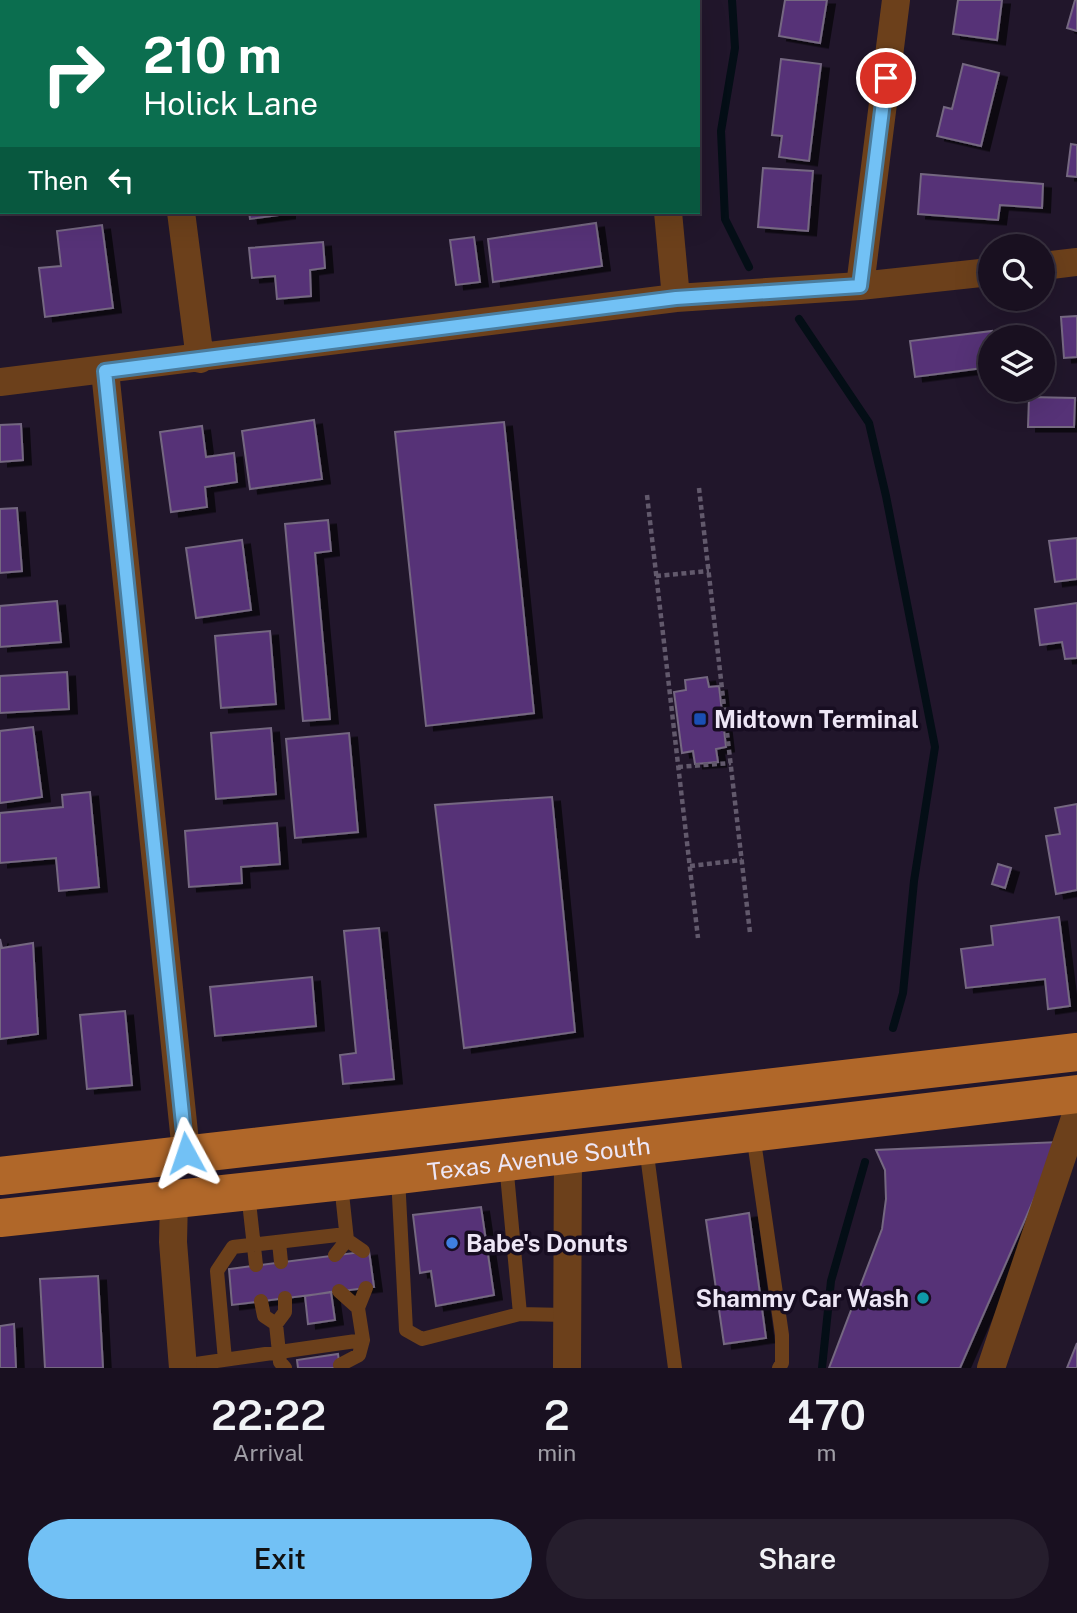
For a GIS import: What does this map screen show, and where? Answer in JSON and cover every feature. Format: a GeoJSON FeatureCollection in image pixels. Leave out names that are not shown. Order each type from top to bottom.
{"type":"FeatureCollection","features":[{"type":"Feature","properties":{"kind":"main road","name":"Texas Avenue South"},"geometry":{"type":"LineString","coordinates":[[0,1175],[1077,1052]]}},
{"type":"Feature","properties":{"kind":"main road","name":"Texas Avenue South"},"geometry":{"type":"LineString","coordinates":[[0,1218],[341,1182],[1077,1094]]}},
{"type":"Feature","properties":{"kind":"main road"},"geometry":{"type":"LineString","coordinates":[[0,1197],[163,1177],[179,1169],[186,1153]]}},
{"type":"Feature","properties":{"kind":"street"},"geometry":{"type":"LineString","coordinates":[[860,286],[897,0]]}},
{"type":"Feature","properties":{"kind":"street"},"geometry":{"type":"LineString","coordinates":[[181,214],[200,359]]}},
{"type":"Feature","properties":{"kind":"street"},"geometry":{"type":"LineString","coordinates":[[668,214],[676,298]]}},
{"type":"Feature","properties":{"kind":"street"},"geometry":{"type":"LineString","coordinates":[[1055,265],[1077,262]]}},
{"type":"Feature","properties":{"kind":"street"},"geometry":{"type":"LineString","coordinates":[[0,383],[676,298],[860,286],[978,273]]}},
{"type":"Feature","properties":{"kind":"street"},"geometry":{"type":"LineString","coordinates":[[105,371],[186,1153]]}},
{"type":"Feature","properties":{"kind":"street"},"geometry":{"type":"LineString","coordinates":[[991,1368],[1077,1112]]}},
{"type":"Feature","properties":{"kind":"street"},"geometry":{"type":"LineString","coordinates":[[566,1368],[568,1154]]}},
{"type":"Feature","properties":{"kind":"street"},"geometry":{"type":"LineString","coordinates":[[174,1199],[173,1241],[183,1367]]}},
{"type":"Feature","properties":{"kind":"lane"},"geometry":{"type":"LineString","coordinates":[[753,1132],[782,1335],[782,1363],[779,1368]]}},
{"type":"Feature","properties":{"kind":"lane"},"geometry":{"type":"LineString","coordinates":[[646,1144],[676,1368]]}},
{"type":"Feature","properties":{"kind":"lane"},"geometry":{"type":"LineString","coordinates":[[505,1161],[520,1314]]}},
{"type":"Feature","properties":{"kind":"lane"},"geometry":{"type":"LineString","coordinates":[[398,1175],[406,1330],[422,1339],[520,1314],[566,1315]]}},
{"type":"Feature","properties":{"kind":"lane"},"geometry":{"type":"LineString","coordinates":[[335,1255],[347,1237],[341,1182]]}},
{"type":"Feature","properties":{"kind":"lane"},"geometry":{"type":"LineString","coordinates":[[248,1191],[256,1265]]}},
{"type":"Feature","properties":{"kind":"lane"},"geometry":{"type":"LineString","coordinates":[[225,1360],[217,1270],[233,1247],[347,1237],[363,1251]]}},
{"type":"Feature","properties":{"kind":"lane"},"geometry":{"type":"LineString","coordinates":[[279,1242],[281,1262]]}},
{"type":"Feature","properties":{"kind":"lane"},"geometry":{"type":"LineString","coordinates":[[340,1365],[359,1355],[363,1340],[358,1308],[366,1288]]}},
{"type":"Feature","properties":{"kind":"lane"},"geometry":{"type":"LineString","coordinates":[[340,1291],[358,1308]]}},
{"type":"Feature","properties":{"kind":"lane"},"geometry":{"type":"LineString","coordinates":[[285,1298],[285,1312],[276,1324],[280,1362],[285,1368]]}},
{"type":"Feature","properties":{"kind":"lane"},"geometry":{"type":"LineString","coordinates":[[261,1301],[264,1316],[276,1324]]}},
{"type":"Feature","properties":{"kind":"lane"},"geometry":{"type":"LineString","coordinates":[[183,1367],[363,1340]]}},
{"type":"Feature","properties":{"kind":"path"},"geometry":{"type":"LineString","coordinates":[[699,488],[750,933]]}},
{"type":"Feature","properties":{"kind":"path"},"geometry":{"type":"LineString","coordinates":[[647,495],[698,938]]}},
{"type":"Feature","properties":{"kind":"path"},"geometry":{"type":"LineString","coordinates":[[656,576],[709,571]]}},
{"type":"Feature","properties":{"kind":"path"},"geometry":{"type":"LineString","coordinates":[[678,767],[731,763]]}},
{"type":"Feature","properties":{"kind":"path"},"geometry":{"type":"LineString","coordinates":[[690,866],[742,860]]}},
{"type":"Feature","properties":{"kind":"building"},"geometry":{"type":"Polygon","coordinates":[[[785,0],[827,0],[820,43],[779,36],[785,0]]]}},
{"type":"Feature","properties":{"kind":"building"},"geometry":{"type":"Polygon","coordinates":[[[958,0],[1002,0],[997,40],[953,34],[958,0]]]}},
{"type":"Feature","properties":{"kind":"building"},"geometry":{"type":"Polygon","coordinates":[[[1077,0],[1077,31],[1067,28],[1077,0]]]}},
{"type":"Feature","properties":{"kind":"building"},"geometry":{"type":"Polygon","coordinates":[[[781,59],[821,64],[809,161],[779,157],[782,136],[772,135],[781,59]]]}},
{"type":"Feature","properties":{"kind":"building"},"geometry":{"type":"Polygon","coordinates":[[[963,64],[999,73],[981,146],[937,136],[944,107],[952,109],[963,64]]]}},
{"type":"Feature","properties":{"kind":"building"},"geometry":{"type":"Polygon","coordinates":[[[1071,144],[1077,145],[1077,177],[1067,176],[1071,144]]]}},
{"type":"Feature","properties":{"kind":"building"},"geometry":{"type":"Polygon","coordinates":[[[763,168],[813,171],[808,231],[758,227],[763,168]]]}},
{"type":"Feature","properties":{"kind":"building"},"geometry":{"type":"Polygon","coordinates":[[[921,174],[1043,184],[1042,208],[1000,205],[998,220],[918,214],[921,174]]]}},
{"type":"Feature","properties":{"kind":"building"},"geometry":{"type":"Polygon","coordinates":[[[249,214],[287,214],[250,219],[249,214]]]}},
{"type":"Feature","properties":{"kind":"building"},"geometry":{"type":"Polygon","coordinates":[[[596,223],[602,266],[493,282],[488,239],[596,223]]]}},
{"type":"Feature","properties":{"kind":"building"},"geometry":{"type":"Polygon","coordinates":[[[102,225],[113,308],[45,317],[39,268],[61,266],[57,231],[102,225]]]}},
{"type":"Feature","properties":{"kind":"building"},"geometry":{"type":"Polygon","coordinates":[[[474,237],[480,282],[456,285],[450,240],[474,237]]]}},
{"type":"Feature","properties":{"kind":"building"},"geometry":{"type":"Polygon","coordinates":[[[323,242],[325,268],[310,270],[311,296],[277,299],[275,276],[252,278],[249,248],[323,242]]]}},
{"type":"Feature","properties":{"kind":"building"},"geometry":{"type":"Polygon","coordinates":[[[1077,316],[1077,357],[1064,358],[1061,317],[1077,316]]]}},
{"type":"Feature","properties":{"kind":"building"},"geometry":{"type":"Polygon","coordinates":[[[978,333],[978,369],[915,377],[910,341],[978,333]]]}},
{"type":"Feature","properties":{"kind":"building"},"geometry":{"type":"Polygon","coordinates":[[[1055,398],[1075,398],[1074,427],[1028,427],[1029,402],[1055,402],[1055,398]]]}},
{"type":"Feature","properties":{"kind":"building"},"geometry":{"type":"Polygon","coordinates":[[[314,420],[322,479],[250,489],[242,431],[314,420]]]}},
{"type":"Feature","properties":{"kind":"building"},"geometry":{"type":"Polygon","coordinates":[[[504,422],[534,713],[426,726],[395,432],[504,422]]]}},
{"type":"Feature","properties":{"kind":"building"},"geometry":{"type":"Polygon","coordinates":[[[21,424],[23,460],[0,462],[0,425],[21,424]]]}},
{"type":"Feature","properties":{"kind":"building"},"geometry":{"type":"Polygon","coordinates":[[[202,426],[206,457],[234,453],[237,482],[205,487],[207,507],[171,512],[160,432],[202,426]]]}},
{"type":"Feature","properties":{"kind":"building"},"geometry":{"type":"Polygon","coordinates":[[[17,508],[22,571],[0,573],[0,509],[17,508]]]}},
{"type":"Feature","properties":{"kind":"building"},"geometry":{"type":"Polygon","coordinates":[[[328,520],[331,551],[315,553],[330,719],[303,721],[285,524],[328,520]]]}},
{"type":"Feature","properties":{"kind":"building"},"geometry":{"type":"Polygon","coordinates":[[[1077,538],[1077,579],[1055,582],[1049,541],[1077,538]]]}},
{"type":"Feature","properties":{"kind":"building"},"geometry":{"type":"Polygon","coordinates":[[[242,540],[251,610],[196,618],[186,548],[242,540]]]}},
{"type":"Feature","properties":{"kind":"building"},"geometry":{"type":"Polygon","coordinates":[[[57,601],[61,642],[0,647],[0,606],[57,601]]]}},
{"type":"Feature","properties":{"kind":"building"},"geometry":{"type":"Polygon","coordinates":[[[1077,603],[1077,658],[1065,659],[1062,642],[1040,645],[1035,609],[1077,603]]]}},
{"type":"Feature","properties":{"kind":"building"},"geometry":{"type":"Polygon","coordinates":[[[270,631],[276,704],[221,708],[215,636],[270,631]]]}},
{"type":"Feature","properties":{"kind":"building"},"geometry":{"type":"Polygon","coordinates":[[[67,672],[69,709],[0,713],[0,676],[67,672]]]}},
{"type":"Feature","properties":{"kind":"building","name":"Midtown Terminal"},"geometry":{"type":"Polygon","coordinates":[[[707,677],[709,687],[719,686],[726,747],[716,749],[718,762],[695,764],[693,751],[682,753],[674,692],[686,690],[685,680],[707,677]]]}},
{"type":"Feature","properties":{"kind":"building"},"geometry":{"type":"Polygon","coordinates":[[[33,727],[42,797],[0,803],[0,731],[33,727]]]}},
{"type":"Feature","properties":{"kind":"building"},"geometry":{"type":"Polygon","coordinates":[[[271,728],[276,794],[216,799],[211,733],[271,728]]]}},
{"type":"Feature","properties":{"kind":"building"},"geometry":{"type":"Polygon","coordinates":[[[349,733],[358,832],[295,838],[286,739],[349,733]]]}},
{"type":"Feature","properties":{"kind":"building"},"geometry":{"type":"Polygon","coordinates":[[[90,792],[99,887],[59,891],[56,858],[0,863],[0,813],[63,807],[62,795],[90,792]]]}},
{"type":"Feature","properties":{"kind":"building"},"geometry":{"type":"Polygon","coordinates":[[[552,797],[575,1032],[464,1048],[435,805],[552,797]]]}},
{"type":"Feature","properties":{"kind":"building"},"geometry":{"type":"Polygon","coordinates":[[[1077,804],[1077,890],[1056,894],[1046,836],[1060,834],[1055,808],[1077,804]]]}},
{"type":"Feature","properties":{"kind":"building"},"geometry":{"type":"Polygon","coordinates":[[[277,823],[280,864],[241,867],[242,883],[189,887],[185,831],[277,823]]]}},
{"type":"Feature","properties":{"kind":"building"},"geometry":{"type":"Polygon","coordinates":[[[998,864],[1011,868],[1005,888],[992,884],[998,864]]]}},
{"type":"Feature","properties":{"kind":"building"},"geometry":{"type":"Polygon","coordinates":[[[1059,917],[1070,1006],[1048,1009],[1045,979],[966,988],[961,949],[993,945],[991,926],[1059,917]]]}},
{"type":"Feature","properties":{"kind":"building"},"geometry":{"type":"Polygon","coordinates":[[[379,928],[394,1079],[343,1084],[340,1055],[356,1053],[344,931],[379,928]]]}},
{"type":"Feature","properties":{"kind":"building"},"geometry":{"type":"Polygon","coordinates":[[[0,939],[2,948],[33,943],[38,1034],[0,1039],[0,939]]]}},
{"type":"Feature","properties":{"kind":"building"},"geometry":{"type":"Polygon","coordinates":[[[312,977],[316,1026],[215,1036],[210,987],[312,977]]]}},
{"type":"Feature","properties":{"kind":"building"},"geometry":{"type":"Polygon","coordinates":[[[125,1011],[132,1085],[87,1089],[80,1015],[125,1011]]]}},
{"type":"Feature","properties":{"kind":"building","name":"Shammy Car Wash"},"geometry":{"type":"Polygon","coordinates":[[[1059,1142],[960,1368],[829,1368],[882,1229],[886,1199],[885,1170],[876,1150],[1059,1142]]]}},
{"type":"Feature","properties":{"kind":"building","name":"Babe's Donuts"},"geometry":{"type":"Polygon","coordinates":[[[481,1207],[494,1295],[436,1306],[431,1271],[420,1273],[413,1215],[481,1207]]]}},
{"type":"Feature","properties":{"kind":"building"},"geometry":{"type":"Polygon","coordinates":[[[749,1213],[766,1338],[724,1344],[706,1220],[749,1213]]]}},
{"type":"Feature","properties":{"kind":"building"},"geometry":{"type":"Polygon","coordinates":[[[369,1251],[374,1287],[232,1305],[229,1269],[369,1251]]]}},
{"type":"Feature","properties":{"kind":"building"},"geometry":{"type":"Polygon","coordinates":[[[98,1276],[103,1368],[45,1368],[40,1279],[98,1276]]]}},
{"type":"Feature","properties":{"kind":"building"},"geometry":{"type":"Polygon","coordinates":[[[331,1292],[335,1320],[308,1324],[305,1296],[331,1292]]]}},
{"type":"Feature","properties":{"kind":"building"},"geometry":{"type":"Polygon","coordinates":[[[14,1324],[16,1368],[0,1368],[0,1326],[14,1324]]]}},
{"type":"Feature","properties":{"kind":"building"},"geometry":{"type":"Polygon","coordinates":[[[1077,1343],[1077,1368],[1067,1368],[1077,1343]]]}},
{"type":"Feature","properties":{"kind":"building"},"geometry":{"type":"Polygon","coordinates":[[[338,1354],[340,1368],[298,1368],[297,1360],[338,1354]]]}},
{"type":"Feature","properties":{"kind":"waterway"},"geometry":{"type":"LineString","coordinates":[[732,0],[735,48],[721,131],[725,219],[749,267]]}},
{"type":"Feature","properties":{"kind":"waterway"},"geometry":{"type":"LineString","coordinates":[[799,319],[869,423],[935,747],[914,881],[903,993],[893,1028]]}},
{"type":"Feature","properties":{"kind":"waterway"},"geometry":{"type":"LineString","coordinates":[[822,1368],[831,1281],[865,1162]]}},
{"type":"Feature","properties":{"kind":"place","name":"Midtown Terminal"},"geometry":{"type":"Point","coordinates":[700,719]}},
{"type":"Feature","properties":{"kind":"place","name":"Babe's Donuts"},"geometry":{"type":"Point","coordinates":[452,1243]}},
{"type":"Feature","properties":{"kind":"place","name":"Shammy Car Wash"},"geometry":{"type":"Point","coordinates":[923,1298]}},
{"type":"Feature","properties":{"kind":"route"},"geometry":{"type":"LineString","coordinates":[[186,1153],[105,371],[676,298],[860,286],[886,78]]}}]}
